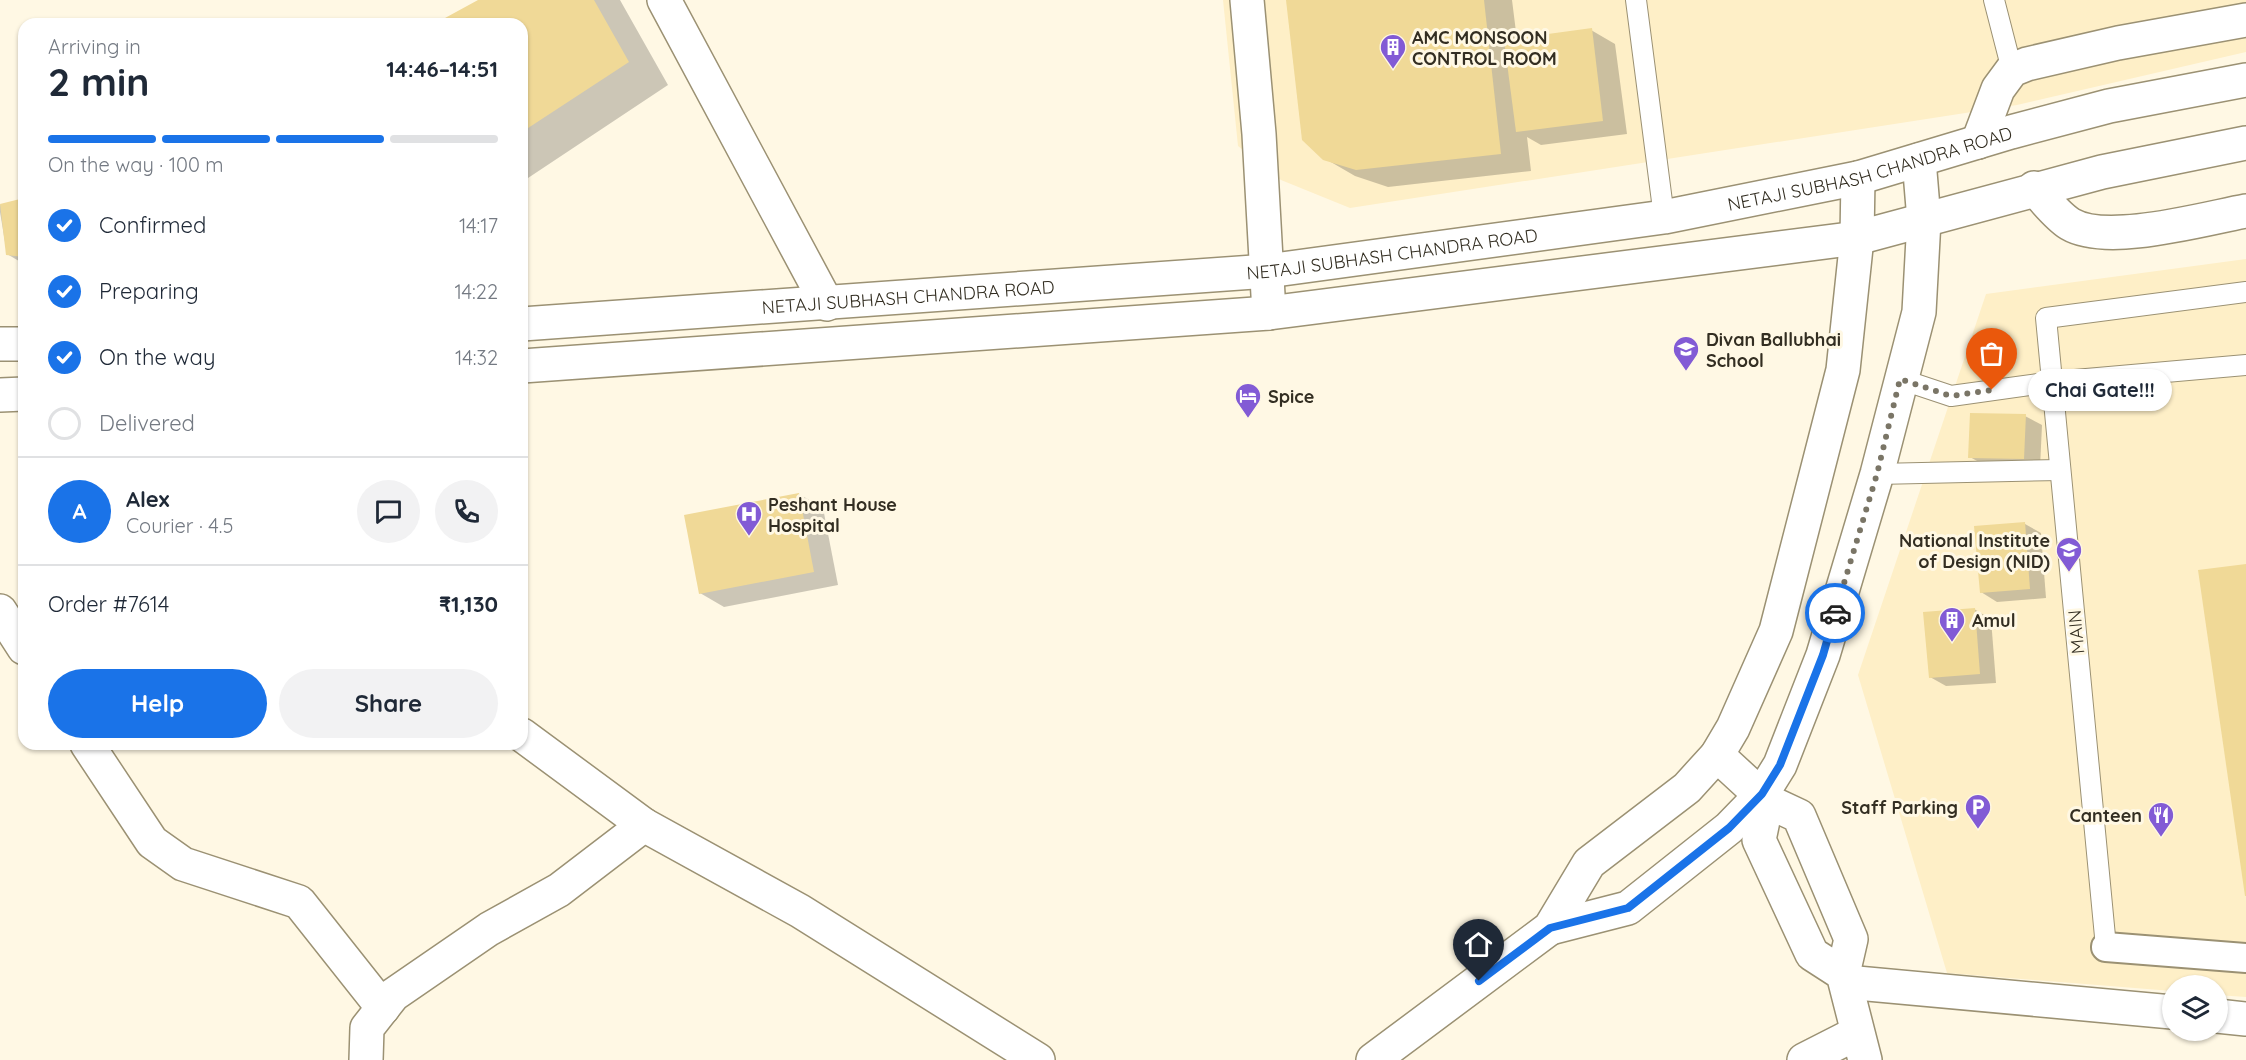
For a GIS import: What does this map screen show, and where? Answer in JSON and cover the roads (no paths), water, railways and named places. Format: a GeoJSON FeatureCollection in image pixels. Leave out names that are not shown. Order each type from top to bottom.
{"type":"FeatureCollection","features":[{"type":"Feature","properties":{"kind":"main road"},"geometry":{"type":"LineString","coordinates":[[664,0],[827,304]]}},
{"type":"Feature","properties":{"kind":"main road"},"geometry":{"type":"LineString","coordinates":[[1247,0],[1268,271],[1269,313]]}},
{"type":"Feature","properties":{"kind":"main road"},"geometry":{"type":"LineString","coordinates":[[1978,142],[1998,89],[2012,70],[2027,64],[2107,46],[2246,20]]}},
{"type":"Feature","properties":{"kind":"main road","name":"NETAJI SUBHASH CHANDRA ROAD"},"geometry":{"type":"LineString","coordinates":[[528,324],[1268,271],[1664,217],[1858,178],[2109,106],[2246,80]]}},
{"type":"Feature","properties":{"kind":"main road"},"geometry":{"type":"LineString","coordinates":[[528,366],[1269,313],[1857,238],[2034,188],[2246,143]]}},
{"type":"Feature","properties":{"kind":"main road"},"geometry":{"type":"LineString","coordinates":[[1919,160],[1924,220],[1918,312],[1877,474],[1823,655],[1765,797],[1759,840],[1812,954],[1845,978],[2162,1011]]}},
{"type":"Feature","properties":{"kind":"main road"},"geometry":{"type":"LineString","coordinates":[[1373,1060],[1550,928],[1589,863],[1687,788],[1717,755],[1733,728],[1776,631],[1843,370],[1857,238],[1858,178]]}},
{"type":"Feature","properties":{"kind":"main road"},"geometry":{"type":"LineString","coordinates":[[2034,188],[2068,223],[2084,231],[2128,232],[2246,211]]}},
{"type":"Feature","properties":{"kind":"main road"},"geometry":{"type":"LineString","coordinates":[[0,344],[18,344]]}},
{"type":"Feature","properties":{"kind":"main road"},"geometry":{"type":"LineString","coordinates":[[0,395],[18,394]]}},
{"type":"Feature","properties":{"kind":"main road"},"geometry":{"type":"LineString","coordinates":[[0,611],[18,639]]}},
{"type":"Feature","properties":{"kind":"main road"},"geometry":{"type":"LineString","coordinates":[[528,739],[645,825],[800,912],[1038,1060]]}},
{"type":"Feature","properties":{"kind":"main road"},"geometry":{"type":"LineString","coordinates":[[91,750],[152,842],[183,864],[299,902],[383,1008]]}},
{"type":"Feature","properties":{"kind":"main road"},"geometry":{"type":"LineString","coordinates":[[1717,755],[1765,797],[1799,816],[1851,939],[1845,978],[1861,1047],[1804,1060]]}},
{"type":"Feature","properties":{"kind":"main road"},"geometry":{"type":"LineString","coordinates":[[1550,928],[1628,908],[1765,797]]}},
{"type":"Feature","properties":{"kind":"main road"},"geometry":{"type":"LineString","coordinates":[[366,1060],[367,1028],[393,995],[441,960],[559,890],[645,825]]}},
{"type":"Feature","properties":{"kind":"main road"},"geometry":{"type":"LineString","coordinates":[[2228,1017],[2246,1019]]}},
{"type":"Feature","properties":{"kind":"street"},"geometry":{"type":"LineString","coordinates":[[2106,947],[2246,958]]}},
{"type":"Feature","properties":{"kind":"lane"},"geometry":{"type":"LineString","coordinates":[[1636,0],[1664,217]]}},
{"type":"Feature","properties":{"kind":"lane"},"geometry":{"type":"LineString","coordinates":[[1994,0],[2012,70]]}},
{"type":"Feature","properties":{"kind":"lane","name":"MAIN"},"geometry":{"type":"LineString","coordinates":[[2106,947],[2046,318],[2246,292]]}},
{"type":"Feature","properties":{"kind":"lane"},"geometry":{"type":"LineString","coordinates":[[1900,379],[1951,396],[2052,382],[2246,365]]}},
{"type":"Feature","properties":{"kind":"lane"},"geometry":{"type":"LineString","coordinates":[[1877,474],[2060,470]]}},
{"type":"Feature","properties":{"kind":"place","name":"AMC MONSOON CONTROL ROOM"},"geometry":{"type":"Point","coordinates":[1393,70]}},
{"type":"Feature","properties":{"kind":"place","name":"Divan Ballubhai School"},"geometry":{"type":"Point","coordinates":[1686,372]}},
{"type":"Feature","properties":{"kind":"place","name":"Chai Gate!!!"},"geometry":{"type":"Point","coordinates":[1992,390]}},
{"type":"Feature","properties":{"kind":"place","name":"Spice"},"geometry":{"type":"Point","coordinates":[1248,419]}},
{"type":"Feature","properties":{"kind":"place","name":"Peshant House Hospital"},"geometry":{"type":"Point","coordinates":[749,537]}},
{"type":"Feature","properties":{"kind":"place","name":"National Institute of Design (NID)"},"geometry":{"type":"Point","coordinates":[2069,573]}},
{"type":"Feature","properties":{"kind":"place","name":"Amul"},"geometry":{"type":"Point","coordinates":[1952,643]}},
{"type":"Feature","properties":{"kind":"place","name":"Staff Parking"},"geometry":{"type":"Point","coordinates":[1978,830]}},
{"type":"Feature","properties":{"kind":"place","name":"Canteen"},"geometry":{"type":"Point","coordinates":[2161,838]}}]}
